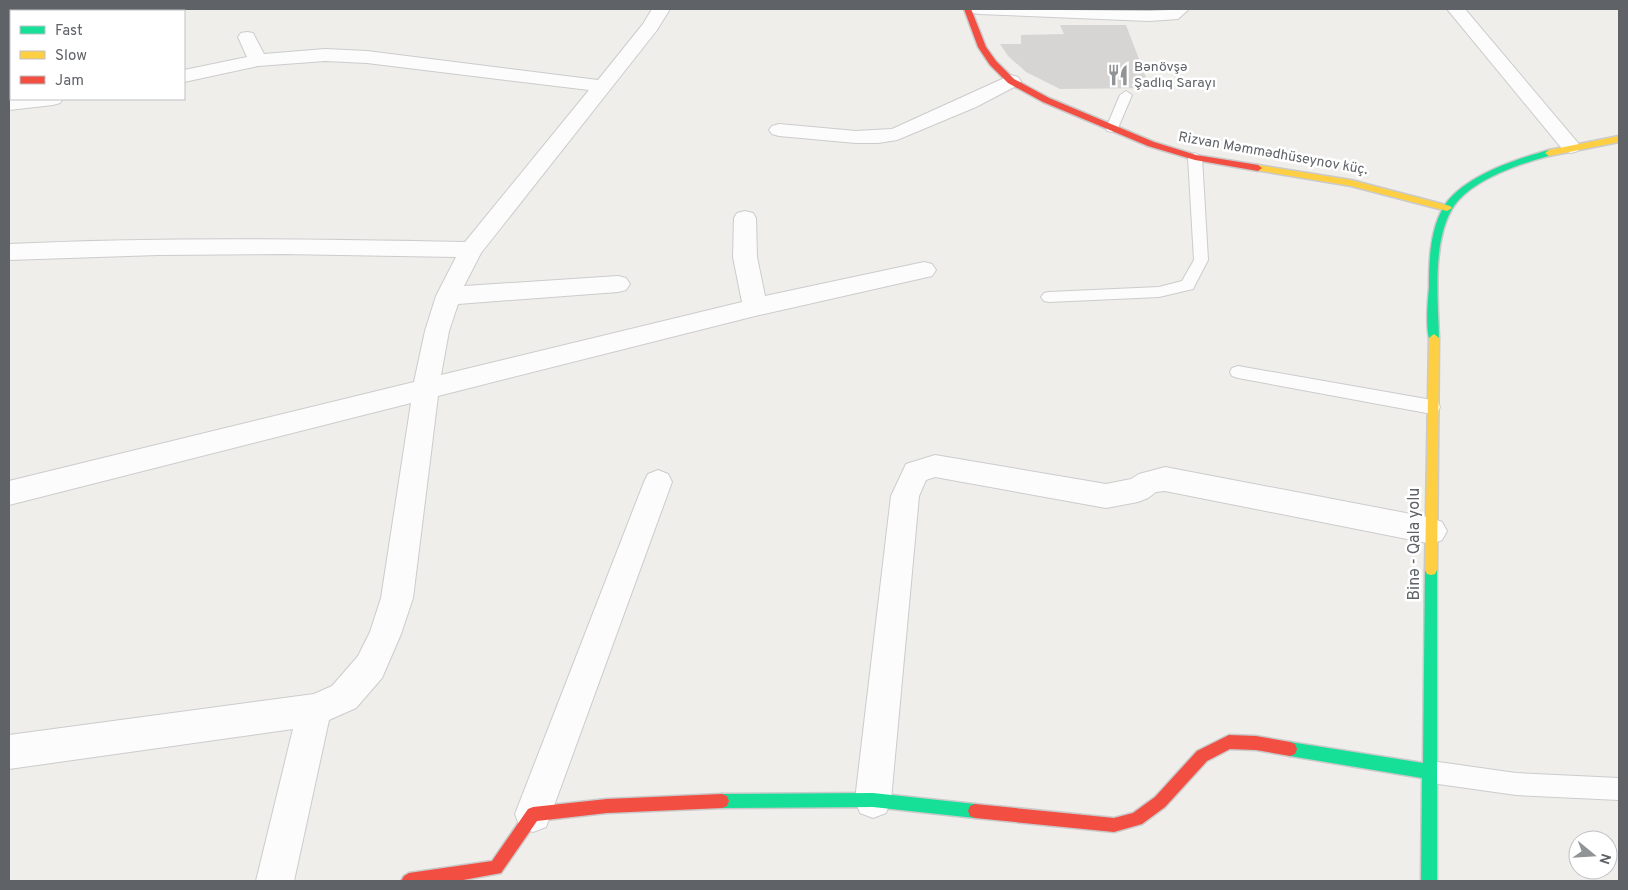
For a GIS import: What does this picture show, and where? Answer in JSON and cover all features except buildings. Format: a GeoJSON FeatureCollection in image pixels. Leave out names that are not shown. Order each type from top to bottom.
{"type":"FeatureCollection","features":[{"type":"Feature","properties":{"kind":"street"},"geometry":{"type":"LineString","coordinates":[[9,752],[315,710],[344,696],[370,667],[385,634],[397,598],[426,388],[437,332],[448,296],[471,250],[651,26],[661,9]]}},
{"type":"Feature","properties":{"kind":"street","name":"Rizvan Məmmədhüseynov küç."},"geometry":{"type":"LineString","coordinates":[[967,9],[982,47],[993,63],[1011,80],[1046,100],[1112,128],[1172,151],[1195,157],[1351,183],[1447,208]]}},
{"type":"Feature","properties":{"kind":"street"},"geometry":{"type":"LineString","coordinates":[[979,9],[1149,16],[1172,15],[1180,9]]}},
{"type":"Feature","properties":{"kind":"street"},"geometry":{"type":"LineString","coordinates":[[1456,9],[1571,147]]}},
{"type":"Feature","properties":{"kind":"street"},"geometry":{"type":"LineString","coordinates":[[247,37],[258,60]]}},
{"type":"Feature","properties":{"kind":"street"},"geometry":{"type":"LineString","coordinates":[[185,76],[258,60],[325,55],[367,57],[603,86]]}},
{"type":"Feature","properties":{"kind":"street"},"geometry":{"type":"LineString","coordinates":[[779,130],[856,137],[878,137],[897,134],[969,103],[1011,80]]}},
{"type":"Feature","properties":{"kind":"street"},"geometry":{"type":"LineString","coordinates":[[9,104],[44,100]]}},
{"type":"Feature","properties":{"kind":"street"},"geometry":{"type":"LineString","coordinates":[[1447,208],[1464,191],[1489,175],[1534,156],[1571,147],[1619,139]]}},
{"type":"Feature","properties":{"kind":"street","name":"Binə - Qala yolu"},"geometry":{"type":"LineString","coordinates":[[1430,881],[1432,407],[1436,265],[1439,235],[1447,208]]}},
{"type":"Feature","properties":{"kind":"street"},"geometry":{"type":"LineString","coordinates":[[745,218],[745,257],[755,307]]}},
{"type":"Feature","properties":{"kind":"street"},"geometry":{"type":"LineString","coordinates":[[9,252],[158,247],[273,246],[471,250]]}},
{"type":"Feature","properties":{"kind":"street"},"geometry":{"type":"LineString","coordinates":[[9,493],[755,307],[924,270]]}},
{"type":"Feature","properties":{"kind":"street"},"geometry":{"type":"LineString","coordinates":[[448,296],[618,284]]}},
{"type":"Feature","properties":{"kind":"street"},"geometry":{"type":"LineString","coordinates":[[873,800],[905,496],[916,472],[935,466],[1106,496],[1138,490],[1149,482],[1165,479],[1432,531]]}},
{"type":"Feature","properties":{"kind":"street"},"geometry":{"type":"LineString","coordinates":[[409,881],[493,874],[533,814],[658,482]]}},
{"type":"Feature","properties":{"kind":"street"},"geometry":{"type":"LineString","coordinates":[[275,881],[315,710]]}},
{"type":"Feature","properties":{"kind":"street"},"geometry":{"type":"LineString","coordinates":[[533,814],[607,806],[758,800],[873,800],[1114,825],[1137,819],[1160,802],[1202,756],[1230,742],[1256,743],[1431,772]]}},
{"type":"Feature","properties":{"kind":"lane"},"geometry":{"type":"LineString","coordinates":[[1112,128],[1126,95]]}},
{"type":"Feature","properties":{"kind":"lane"},"geometry":{"type":"LineString","coordinates":[[1049,296],[1159,292],[1188,285],[1202,260],[1195,157]]}},
{"type":"Feature","properties":{"kind":"lane"},"geometry":{"type":"LineString","coordinates":[[1238,372],[1432,407]]}},
{"type":"Feature","properties":{"kind":"lane"},"geometry":{"type":"LineString","coordinates":[[1431,772],[1516,784],[1619,789]]}},
{"type":"Feature","properties":{"kind":"traffic: fast"},"geometry":{"type":"LineString","coordinates":[[1434,338],[1433,290],[1435,255],[1441,223],[1447,209],[1464,190],[1492,174],[1549,153]]}},
{"type":"Feature","properties":{"kind":"traffic: fast"},"geometry":{"type":"LineString","coordinates":[[1429,881],[1431,570]]}},
{"type":"Feature","properties":{"kind":"traffic: fast"},"geometry":{"type":"LineString","coordinates":[[1290,749],[1431,772]]}},
{"type":"Feature","properties":{"kind":"traffic: fast"},"geometry":{"type":"LineString","coordinates":[[722,801],[873,800],[975,811]]}},
{"type":"Feature","properties":{"kind":"traffic: slow"},"geometry":{"type":"LineString","coordinates":[[1549,153],[1619,139]]}},
{"type":"Feature","properties":{"kind":"traffic: slow"},"geometry":{"type":"LineString","coordinates":[[1258,168],[1351,183],[1447,208]]}},
{"type":"Feature","properties":{"kind":"traffic: slow"},"geometry":{"type":"LineString","coordinates":[[1431,570],[1434,338]]}},
{"type":"Feature","properties":{"kind":"traffic: jam"},"geometry":{"type":"LineString","coordinates":[[967,9],[982,47],[993,63],[1011,81],[1046,100],[1151,144],[1195,157],[1258,168]]}},
{"type":"Feature","properties":{"kind":"traffic: jam"},"geometry":{"type":"LineString","coordinates":[[975,811],[1114,825],[1137,819],[1160,802],[1202,756],[1229,742],[1256,743],[1290,749]]}},
{"type":"Feature","properties":{"kind":"traffic: jam"},"geometry":{"type":"LineString","coordinates":[[409,881],[496,868],[533,814],[607,806],[722,801]]}},
{"type":"Feature","properties":{"kind":"place","name":"Bənövşə Şadlıq Sarayı"},"geometry":{"type":"Point","coordinates":[1118,75]}}]}
